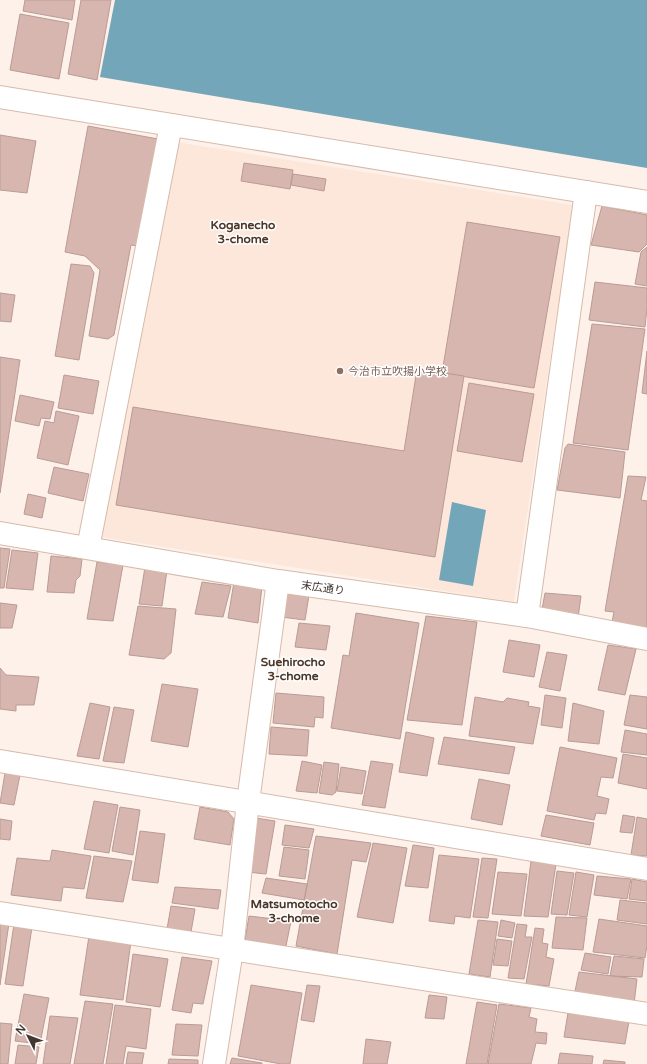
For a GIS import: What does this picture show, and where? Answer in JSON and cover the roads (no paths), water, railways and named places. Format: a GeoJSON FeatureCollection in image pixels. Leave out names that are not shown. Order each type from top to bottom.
{"type":"FeatureCollection","features":[{"type":"Feature","properties":{"kind":"street"},"geometry":{"type":"LineString","coordinates":[[0,97],[647,202]]}},
{"type":"Feature","properties":{"kind":"street"},"geometry":{"type":"LineString","coordinates":[[88,548],[171,125]]}},
{"type":"Feature","properties":{"kind":"street"},"geometry":{"type":"LineString","coordinates":[[527,616],[586,192]]}},
{"type":"Feature","properties":{"kind":"street","name":"末広通り"},"geometry":{"type":"LineString","coordinates":[[0,533],[278,581],[527,616],[647,639]]}},
{"type":"Feature","properties":{"kind":"street"},"geometry":{"type":"LineString","coordinates":[[214,1064],[232,950],[248,802],[278,581]]}},
{"type":"Feature","properties":{"kind":"street"},"geometry":{"type":"LineString","coordinates":[[0,761],[647,869]]}},
{"type":"Feature","properties":{"kind":"street"},"geometry":{"type":"LineString","coordinates":[[0,913],[647,1014]]}},
{"type":"Feature","properties":{"kind":"water"},"geometry":{"type":"Polygon","coordinates":[[[115,0],[647,0],[647,168],[100,77],[115,0]]]}},
{"type":"Feature","properties":{"kind":"water"},"geometry":{"type":"Polygon","coordinates":[[[452,502],[486,510],[473,586],[439,580],[452,502]]]}},
{"type":"Feature","properties":{"kind":"place","name":"今治市立吹揚小学校"},"geometry":{"type":"Point","coordinates":[340,371]}},
{"type":"Feature","properties":{"kind":"district","name":"Koganecho 3-chome"},"geometry":{"type":"Point","coordinates":[243,232]}},
{"type":"Feature","properties":{"kind":"district","name":"Suehirocho 3-chome"},"geometry":{"type":"Point","coordinates":[293,669]}},
{"type":"Feature","properties":{"kind":"district","name":"Matsumotocho 3-chome"},"geometry":{"type":"Point","coordinates":[294,911]}}]}
